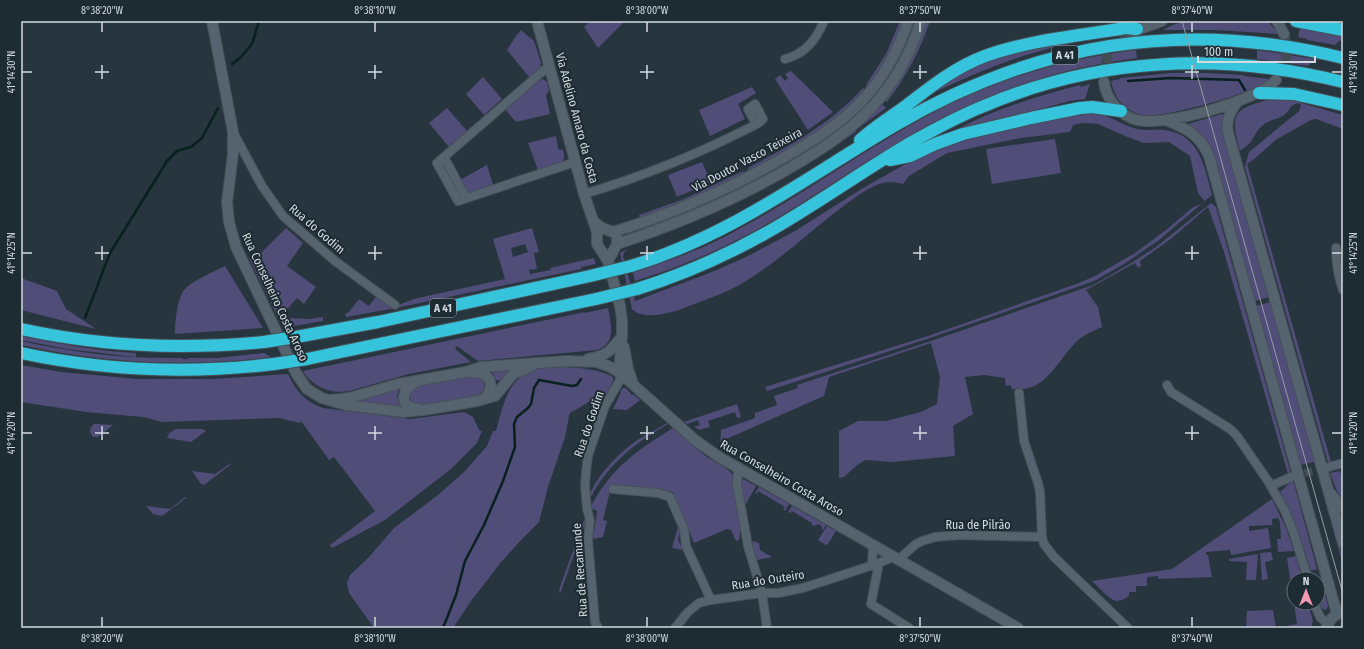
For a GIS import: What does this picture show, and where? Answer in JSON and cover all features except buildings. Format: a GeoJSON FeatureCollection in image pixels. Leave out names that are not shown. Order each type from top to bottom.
{"type":"FeatureCollection","features":[{"type":"Feature","properties":{"kind":"highway"},"geometry":{"type":"LineString","coordinates":[[1296,21],[1343,30]]}},
{"type":"Feature","properties":{"kind":"highway"},"geometry":{"type":"LineString","coordinates":[[833,164],[872,129],[942,79],[983,57],[1018,46],[1125,28],[1136,30]]}},
{"type":"Feature","properties":{"kind":"highway","name":"A 41"},"geometry":{"type":"LineString","coordinates":[[21,328],[82,340],[133,345],[195,347],[264,342],[378,322],[631,266],[688,245],[736,222],[775,200],[891,128],[952,95],[1003,73],[1036,62],[1131,43],[1197,39],[1271,44],[1343,58]]}},
{"type":"Feature","properties":{"kind":"highway","name":"A 41"},"geometry":{"type":"LineString","coordinates":[[21,353],[100,366],[155,370],[221,369],[274,364],[381,345],[596,299],[636,289],[681,274],[712,261],[768,232],[881,161],[930,133],[984,106],[1025,90],[1078,76],[1144,65],[1210,63],[1254,66],[1302,73],[1342,82]]}},
{"type":"Feature","properties":{"kind":"highway"},"geometry":{"type":"LineString","coordinates":[[1260,93],[1294,94],[1340,105]]}},
{"type":"Feature","properties":{"kind":"highway"},"geometry":{"type":"LineString","coordinates":[[881,161],[910,156],[935,144],[963,134],[1030,118],[1092,107],[1120,111]]}},
{"type":"Feature","properties":{"kind":"main road","name":"Rua Conselheiro Costa Aroso"},"geometry":{"type":"LineString","coordinates":[[212,21],[233,132],[233,154],[227,202],[229,222],[233,239],[301,382],[307,389],[314,394],[346,405],[403,412],[424,410],[495,396],[513,374],[539,363]]}},
{"type":"Feature","properties":{"kind":"main road","name":"Via Adelino Amaro da Costa"},"geometry":{"type":"LineString","coordinates":[[537,21],[584,194],[598,237],[597,244],[602,249],[608,262],[620,306],[622,335],[628,369],[633,384]]}},
{"type":"Feature","properties":{"kind":"main road","name":"Via Doutor Vasco Teixeira"},"geometry":{"type":"LineString","coordinates":[[610,231],[682,208],[725,189],[790,154],[829,130],[851,112],[878,82],[894,56],[908,21]]}},
{"type":"Feature","properties":{"kind":"main road","name":"Via Doutor Vasco Teixeira"},"geometry":{"type":"LineString","coordinates":[[616,246],[736,197],[793,166],[848,130],[880,99],[898,74],[921,21]]}},
{"type":"Feature","properties":{"kind":"main road"},"geometry":{"type":"LineString","coordinates":[[1277,21],[1284,34]]}},
{"type":"Feature","properties":{"kind":"main road"},"geometry":{"type":"LineString","coordinates":[[1136,30],[1158,22]]}},
{"type":"Feature","properties":{"kind":"main road"},"geometry":{"type":"LineString","coordinates":[[1104,82],[1108,96],[1120,111],[1128,117],[1146,122],[1166,120],[1209,110],[1238,101],[1260,93],[1276,80]]}},
{"type":"Feature","properties":{"kind":"main road"},"geometry":{"type":"LineString","coordinates":[[1238,101],[1228,117],[1227,130],[1343,544]]}},
{"type":"Feature","properties":{"kind":"main road"},"geometry":{"type":"LineString","coordinates":[[1166,120],[1191,132],[1204,145],[1209,156],[1340,612],[1327,626]]}},
{"type":"Feature","properties":{"kind":"main road"},"geometry":{"type":"LineString","coordinates":[[593,221],[617,236],[616,246],[608,262]]}},
{"type":"Feature","properties":{"kind":"main road"},"geometry":{"type":"LineString","coordinates":[[598,237],[601,232],[610,231]]}},
{"type":"Feature","properties":{"kind":"main road"},"geometry":{"type":"LineString","coordinates":[[602,249],[608,251],[616,246]]}},
{"type":"Feature","properties":{"kind":"main road","name":"Via Adelino Amaro da Costa"},"geometry":{"type":"LineString","coordinates":[[619,372],[622,335]]}},
{"type":"Feature","properties":{"kind":"main road"},"geometry":{"type":"LineString","coordinates":[[577,361],[605,355],[613,348],[622,335]]}},
{"type":"Feature","properties":{"kind":"main road","name":"Rua Conselheiro Costa Aroso"},"geometry":{"type":"LineString","coordinates":[[330,400],[349,398],[419,380],[487,367],[577,361],[596,362],[619,372],[695,440],[738,469],[1018,628]]}},
{"type":"Feature","properties":{"kind":"main road","name":"Rua Conselheiro Costa Aroso"},"geometry":{"type":"LineString","coordinates":[[466,372],[479,372],[487,376],[491,386],[488,395],[484,399]]}},
{"type":"Feature","properties":{"kind":"main road"},"geometry":{"type":"LineString","coordinates":[[419,380],[408,386],[404,396],[405,402],[411,408],[424,410]]}},
{"type":"Feature","properties":{"kind":"main road"},"geometry":{"type":"LineString","coordinates":[[1328,490],[1343,508]]}},
{"type":"Feature","properties":{"kind":"street"},"geometry":{"type":"LineString","coordinates":[[784,58],[793,57],[802,53],[815,37],[824,21]]}},
{"type":"Feature","properties":{"kind":"street"},"geometry":{"type":"LineString","coordinates":[[550,66],[444,157],[466,198],[575,162]]}},
{"type":"Feature","properties":{"kind":"street"},"geometry":{"type":"LineString","coordinates":[[584,194],[635,178],[692,155],[756,124]]}},
{"type":"Feature","properties":{"kind":"street","name":"Rua do Godim"},"geometry":{"type":"LineString","coordinates":[[233,132],[262,186],[283,216],[335,261],[395,305]]}},
{"type":"Feature","properties":{"kind":"street"},"geometry":{"type":"LineString","coordinates":[[1336,248],[1339,279],[1343,290]]}},
{"type":"Feature","properties":{"kind":"street","name":"Rua do Godim"},"geometry":{"type":"LineString","coordinates":[[587,509],[585,486],[588,456],[605,406],[620,380],[619,372]]}},
{"type":"Feature","properties":{"kind":"street"},"geometry":{"type":"LineString","coordinates":[[1167,385],[1171,392],[1234,432],[1270,486],[1285,512],[1294,534],[1306,571]]}},
{"type":"Feature","properties":{"kind":"street"},"geometry":{"type":"LineString","coordinates":[[1019,392],[1024,441],[1040,492],[1042,538],[1044,544],[1054,557],[1128,628]]}},
{"type":"Feature","properties":{"kind":"street"},"geometry":{"type":"LineString","coordinates":[[1329,467],[1343,463]]}},
{"type":"Feature","properties":{"kind":"street"},"geometry":{"type":"LineString","coordinates":[[738,469],[737,485],[748,546],[762,593],[767,628]]}},
{"type":"Feature","properties":{"kind":"street"},"geometry":{"type":"LineString","coordinates":[[1270,486],[1291,477]]}},
{"type":"Feature","properties":{"kind":"street"},"geometry":{"type":"LineString","coordinates":[[613,490],[658,493],[670,497],[684,529],[686,546],[711,600]]}},
{"type":"Feature","properties":{"kind":"street","name":"Rua de Recamunde"},"geometry":{"type":"LineString","coordinates":[[587,509],[590,520],[588,540],[595,622],[598,628]]}},
{"type":"Feature","properties":{"kind":"street","name":"Rua de Pilrão"},"geometry":{"type":"LineString","coordinates":[[895,558],[922,541],[935,538],[960,535],[1042,538]]}},
{"type":"Feature","properties":{"kind":"street"},"geometry":{"type":"LineString","coordinates":[[873,546],[876,564],[872,604],[909,628]]}},
{"type":"Feature","properties":{"kind":"street","name":"Rua do Outeiro"},"geometry":{"type":"LineString","coordinates":[[675,628],[688,612],[699,603],[762,593],[778,593],[803,588],[895,558]]}},
{"type":"Feature","properties":{"kind":"street"},"geometry":{"type":"LineString","coordinates":[[1317,611],[1327,626]]}},
{"type":"Feature","properties":{"kind":"shaded area"},"geometry":{"type":"Polygon","coordinates":[[[590,21],[625,21],[598,48],[584,27],[590,21]]]}},
{"type":"Feature","properties":{"kind":"shaded area"},"geometry":{"type":"Polygon","coordinates":[[[900,21],[903,21],[888,55],[868,86],[866,85],[886,54],[900,21]]]}},
{"type":"Feature","properties":{"kind":"shaded area"},"geometry":{"type":"Polygon","coordinates":[[[913,21],[916,21],[904,50],[889,77],[877,94],[875,92],[902,49],[913,21]]]}},
{"type":"Feature","properties":{"kind":"shaded area"},"geometry":{"type":"Polygon","coordinates":[[[926,21],[930,21],[917,53],[887,102],[885,100],[898,81],[918,43],[926,21]]]}},
{"type":"Feature","properties":{"kind":"shaded area"},"geometry":{"type":"Polygon","coordinates":[[[1184,21],[1268,21],[1278,34],[1215,30],[1163,30],[1184,21]]]}},
{"type":"Feature","properties":{"kind":"shaded area"},"geometry":{"type":"Polygon","coordinates":[[[1300,28],[1343,36],[1343,40],[1339,41],[1335,45],[1307,40],[1298,37],[1300,28]]]}},
{"type":"Feature","properties":{"kind":"shaded area"},"geometry":{"type":"Polygon","coordinates":[[[521,30],[534,41],[541,63],[540,69],[530,78],[507,50],[521,30]]]}},
{"type":"Feature","properties":{"kind":"shaded area"},"geometry":{"type":"Polygon","coordinates":[[[1107,37],[1063,45],[1022,56],[979,72],[923,98],[953,76],[1009,51],[1107,37]]]}},
{"type":"Feature","properties":{"kind":"shaded area"},"geometry":{"type":"Polygon","coordinates":[[[1136,50],[1137,58],[1085,67],[1034,80],[984,98],[960,109],[913,133],[782,215],[745,236],[683,264],[635,281],[633,273],[688,253],[749,224],[917,121],[969,95],[1015,77],[1063,63],[1111,53],[1136,50]]]}},
{"type":"Feature","properties":{"kind":"shaded area"},"geometry":{"type":"Polygon","coordinates":[[[1257,50],[1315,59],[1308,66],[1257,59],[1257,50]]]}},
{"type":"Feature","properties":{"kind":"shaded area"},"geometry":{"type":"Polygon","coordinates":[[[791,71],[833,112],[808,130],[775,79],[780,75],[785,81],[788,78],[785,74],[791,71]]]}},
{"type":"Feature","properties":{"kind":"shaded area"},"geometry":{"type":"Polygon","coordinates":[[[1171,73],[1243,75],[1269,79],[1261,85],[1214,102],[1164,114],[1149,115],[1142,115],[1126,108],[1116,96],[1111,81],[1120,78],[1171,73]]]}},
{"type":"Feature","properties":{"kind":"shaded area"},"geometry":{"type":"Polygon","coordinates":[[[483,77],[502,99],[484,115],[466,94],[483,77]]]}},
{"type":"Feature","properties":{"kind":"shaded area"},"geometry":{"type":"Polygon","coordinates":[[[543,79],[547,82],[549,90],[546,96],[550,114],[516,122],[505,109],[543,79]]]}},
{"type":"Feature","properties":{"kind":"shaded area"},"geometry":{"type":"Polygon","coordinates":[[[1090,84],[1085,99],[1070,101],[956,130],[1001,109],[1064,89],[1080,85],[1081,87],[1090,84]]]}},
{"type":"Feature","properties":{"kind":"shaded area"},"geometry":{"type":"Polygon","coordinates":[[[752,87],[756,93],[738,104],[745,119],[710,136],[699,110],[752,87]]]}},
{"type":"Feature","properties":{"kind":"shaded area"},"geometry":{"type":"Polygon","coordinates":[[[863,88],[865,90],[839,115],[796,145],[749,171],[748,168],[794,143],[837,113],[863,88]]]}},
{"type":"Feature","properties":{"kind":"shaded area"},"geometry":{"type":"Polygon","coordinates":[[[872,96],[874,98],[834,135],[803,155],[755,182],[753,179],[872,96]]]}},
{"type":"Feature","properties":{"kind":"shaded area"},"geometry":{"type":"Polygon","coordinates":[[[1271,99],[1301,101],[1301,103],[1343,115],[1343,129],[1316,119],[1311,120],[1277,139],[1247,164],[1331,462],[1328,463],[1245,167],[1249,152],[1299,111],[1301,105],[1298,103],[1291,106],[1286,114],[1263,125],[1257,131],[1250,143],[1240,151],[1235,128],[1235,120],[1242,110],[1249,106],[1271,99]]]}},
{"type":"Feature","properties":{"kind":"shaded area"},"geometry":{"type":"Polygon","coordinates":[[[882,104],[886,108],[856,130],[856,132],[827,151],[860,126],[882,104]]]}},
{"type":"Feature","properties":{"kind":"shaded area"},"geometry":{"type":"Polygon","coordinates":[[[447,108],[467,131],[449,147],[429,123],[447,108]]]}},
{"type":"Feature","properties":{"kind":"shaded area"},"geometry":{"type":"Polygon","coordinates":[[[1093,113],[1105,116],[1137,129],[1165,130],[1177,133],[1186,138],[1199,154],[1212,195],[1205,201],[1198,193],[1190,156],[1169,142],[1144,143],[1098,124],[1083,123],[1073,125],[1070,132],[1021,138],[947,153],[909,176],[903,184],[885,182],[875,186],[850,201],[769,266],[731,289],[716,296],[665,314],[643,315],[632,309],[620,253],[629,248],[625,251],[623,256],[635,301],[712,272],[748,256],[795,231],[863,188],[902,166],[939,149],[1019,126],[1093,113]]]}},
{"type":"Feature","properties":{"kind":"shaded area"},"geometry":{"type":"Polygon","coordinates":[[[1224,114],[1222,125],[1224,136],[1269,297],[1255,301],[1213,154],[1204,138],[1188,124],[1224,114]]]}},
{"type":"Feature","properties":{"kind":"shaded area"},"geometry":{"type":"Polygon","coordinates":[[[556,136],[558,149],[563,150],[564,160],[538,170],[528,143],[556,136]]]}},
{"type":"Feature","properties":{"kind":"shaded area"},"geometry":{"type":"Polygon","coordinates":[[[1055,139],[1061,173],[992,184],[986,149],[1055,139]]]}},
{"type":"Feature","properties":{"kind":"shaded area"},"geometry":{"type":"Polygon","coordinates":[[[702,162],[711,182],[677,197],[668,175],[702,162]]]}},
{"type":"Feature","properties":{"kind":"shaded area"},"geometry":{"type":"Polygon","coordinates":[[[487,165],[493,185],[468,192],[460,180],[487,165]]]}},
{"type":"Feature","properties":{"kind":"shaded area"},"geometry":{"type":"Polygon","coordinates":[[[743,171],[745,174],[693,198],[640,218],[639,215],[684,199],[743,171]]]}},
{"type":"Feature","properties":{"kind":"shaded area"},"geometry":{"type":"Polygon","coordinates":[[[749,182],[750,184],[720,199],[644,230],[643,227],[697,206],[749,182]]]}},
{"type":"Feature","properties":{"kind":"shaded area"},"geometry":{"type":"Polygon","coordinates":[[[1202,203],[1159,240],[1124,264],[1096,280],[930,338],[767,391],[765,387],[928,336],[1079,283],[1095,276],[1135,253],[1192,208],[1202,203]]]}},
{"type":"Feature","properties":{"kind":"shaded area"},"geometry":{"type":"Polygon","coordinates":[[[1211,203],[1216,207],[1291,474],[1288,474],[1224,252],[1208,207],[1172,238],[1140,261],[1141,266],[1138,268],[1135,263],[1086,290],[1098,307],[1102,327],[1088,333],[1070,348],[1047,377],[1040,383],[1024,389],[1012,389],[1010,385],[1006,386],[1005,378],[984,375],[965,377],[973,414],[953,426],[955,456],[892,462],[865,460],[844,477],[839,478],[839,431],[858,421],[886,421],[921,412],[937,404],[940,377],[931,343],[829,377],[824,396],[720,443],[721,430],[755,418],[755,413],[777,405],[774,396],[798,388],[797,385],[931,341],[1093,285],[1156,247],[1211,203]]]}},
{"type":"Feature","properties":{"kind":"shaded area"},"geometry":{"type":"Polygon","coordinates":[[[286,228],[303,243],[287,266],[316,287],[304,304],[297,298],[284,313],[289,318],[310,319],[323,317],[323,321],[283,328],[249,258],[253,261],[286,228]]]}},
{"type":"Feature","properties":{"kind":"shaded area"},"geometry":{"type":"Polygon","coordinates":[[[532,228],[539,252],[534,253],[537,269],[529,270],[530,274],[551,270],[550,268],[594,258],[596,264],[581,267],[581,269],[346,317],[345,314],[349,312],[359,299],[369,306],[376,297],[383,302],[397,305],[418,298],[505,279],[493,239],[532,228]],[[525,244],[511,248],[513,257],[528,252],[525,244]]]}},
{"type":"Feature","properties":{"kind":"shaded area"},"geometry":{"type":"Polygon","coordinates":[[[225,266],[263,328],[175,334],[178,304],[182,293],[188,286],[225,266]]]}},
{"type":"Feature","properties":{"kind":"shaded area"},"geometry":{"type":"Polygon","coordinates":[[[21,278],[57,291],[66,309],[96,329],[21,310],[21,278]]]}},
{"type":"Feature","properties":{"kind":"shaded area"},"geometry":{"type":"Polygon","coordinates":[[[1270,302],[1343,559],[1343,564],[1314,462],[1301,465],[1256,306],[1270,302]]]}},
{"type":"Feature","properties":{"kind":"shaded area"},"geometry":{"type":"Polygon","coordinates":[[[608,308],[611,327],[610,338],[608,343],[597,350],[478,361],[457,346],[455,349],[471,362],[409,374],[343,392],[336,392],[317,386],[303,371],[585,312],[608,308]]]}},
{"type":"Feature","properties":{"kind":"shaded area"},"geometry":{"type":"Polygon","coordinates":[[[21,336],[78,347],[136,353],[136,357],[67,349],[21,340],[21,336]]]}},
{"type":"Feature","properties":{"kind":"shaded area"},"geometry":{"type":"Polygon","coordinates":[[[21,341],[81,352],[121,356],[188,359],[217,358],[264,353],[271,357],[177,363],[114,360],[21,345],[21,341]]]}},
{"type":"Feature","properties":{"kind":"shaded area"},"geometry":{"type":"Polygon","coordinates":[[[21,365],[61,372],[137,379],[213,379],[288,374],[294,386],[306,399],[323,408],[410,419],[464,412],[473,417],[479,430],[482,431],[477,443],[451,469],[385,520],[332,548],[330,545],[375,511],[334,457],[329,460],[301,421],[300,423],[279,418],[162,422],[143,417],[86,412],[21,402],[21,365]]]}},
{"type":"Feature","properties":{"kind":"shaded area"},"geometry":{"type":"Polygon","coordinates":[[[565,367],[584,368],[602,372],[613,377],[613,381],[601,408],[589,402],[570,413],[565,437],[548,487],[539,522],[502,561],[471,601],[453,628],[374,628],[349,593],[347,583],[350,575],[369,557],[394,528],[438,495],[464,472],[487,446],[493,431],[496,431],[507,395],[520,377],[518,374],[531,369],[565,367]]]}},
{"type":"Feature","properties":{"kind":"shaded area"},"geometry":{"type":"Polygon","coordinates":[[[508,368],[509,373],[502,381],[496,380],[491,370],[508,368]]]}},
{"type":"Feature","properties":{"kind":"shaded area"},"geometry":{"type":"Polygon","coordinates":[[[471,375],[480,378],[484,383],[484,390],[477,396],[420,406],[413,403],[411,400],[410,393],[414,386],[471,375]]]}},
{"type":"Feature","properties":{"kind":"shaded area"},"geometry":{"type":"Polygon","coordinates":[[[623,388],[626,388],[632,395],[633,394],[640,400],[627,410],[613,409],[621,392],[620,391],[623,388]]]}},
{"type":"Feature","properties":{"kind":"shaded area"},"geometry":{"type":"Polygon","coordinates":[[[399,389],[397,396],[400,407],[351,402],[399,389]]]}},
{"type":"Feature","properties":{"kind":"shaded area"},"geometry":{"type":"Polygon","coordinates":[[[737,404],[741,417],[737,418],[735,412],[708,421],[710,427],[699,430],[694,427],[700,425],[698,420],[687,424],[684,422],[737,404]]]}},
{"type":"Feature","properties":{"kind":"shaded area"},"geometry":{"type":"Polygon","coordinates":[[[667,423],[668,424],[634,446],[614,464],[591,497],[589,494],[597,480],[620,454],[636,441],[667,423]]]}},
{"type":"Feature","properties":{"kind":"shaded area"},"geometry":{"type":"Polygon","coordinates":[[[94,424],[113,425],[98,437],[93,437],[90,432],[91,427],[94,424]]]}},
{"type":"Feature","properties":{"kind":"shaded area"},"geometry":{"type":"Polygon","coordinates":[[[673,428],[703,454],[724,467],[733,475],[741,524],[739,540],[736,541],[731,530],[727,529],[694,543],[673,492],[611,487],[603,520],[607,521],[603,537],[593,539],[597,511],[590,508],[598,494],[616,471],[636,453],[673,428]]]}},
{"type":"Feature","properties":{"kind":"shaded area"},"geometry":{"type":"Polygon","coordinates":[[[176,429],[202,429],[206,431],[191,442],[167,438],[169,433],[176,429]]]}},
{"type":"Feature","properties":{"kind":"shaded area"},"geometry":{"type":"Polygon","coordinates":[[[720,443],[733,445],[734,456],[720,447],[720,443]]]}},
{"type":"Feature","properties":{"kind":"shaded area"},"geometry":{"type":"Polygon","coordinates":[[[231,463],[204,485],[201,484],[192,471],[215,474],[231,463]]]}},
{"type":"Feature","properties":{"kind":"shaded area"},"geometry":{"type":"Polygon","coordinates":[[[1340,471],[1343,480],[1343,501],[1336,489],[1330,473],[1340,471]]]}},
{"type":"Feature","properties":{"kind":"shaded area"},"geometry":{"type":"Polygon","coordinates":[[[743,479],[756,486],[746,504],[743,504],[740,482],[743,479]]]}},
{"type":"Feature","properties":{"kind":"shaded area"},"geometry":{"type":"Polygon","coordinates":[[[1293,480],[1317,569],[1311,571],[1297,528],[1280,492],[1293,480]]]}},
{"type":"Feature","properties":{"kind":"shaded area"},"geometry":{"type":"Polygon","coordinates":[[[759,487],[789,504],[785,511],[783,509],[785,507],[758,491],[757,494],[755,493],[759,487]]]}},
{"type":"Feature","properties":{"kind":"shaded area"},"geometry":{"type":"Polygon","coordinates":[[[185,497],[186,498],[162,516],[153,514],[146,506],[170,509],[185,497]]]}},
{"type":"Feature","properties":{"kind":"shaded area"},"geometry":{"type":"Polygon","coordinates":[[[1272,499],[1286,528],[1294,551],[1278,552],[1277,539],[1281,539],[1280,522],[1278,518],[1272,519],[1272,525],[1249,526],[1249,531],[1268,528],[1271,548],[1231,555],[1230,550],[1206,552],[1206,555],[1208,555],[1212,577],[1158,579],[1158,576],[1147,577],[1147,586],[1136,586],[1136,592],[1129,592],[1129,596],[1117,601],[1108,596],[1092,581],[1172,569],[1272,499]]]}},
{"type":"Feature","properties":{"kind":"shaded area"},"geometry":{"type":"Polygon","coordinates":[[[792,506],[826,525],[822,531],[822,527],[819,524],[814,526],[811,524],[812,523],[792,511],[790,513],[788,512],[792,506]]]}},
{"type":"Feature","properties":{"kind":"shaded area"},"geometry":{"type":"Polygon","coordinates":[[[584,520],[586,521],[560,594],[559,590],[584,520]]]}},
{"type":"Feature","properties":{"kind":"shaded area"},"geometry":{"type":"Polygon","coordinates":[[[827,526],[836,531],[826,545],[818,540],[827,526]]]}},
{"type":"Feature","properties":{"kind":"shaded area"},"geometry":{"type":"Polygon","coordinates":[[[678,527],[680,531],[678,540],[683,550],[672,548],[678,527]]]}},
{"type":"Feature","properties":{"kind":"shaded area"},"geometry":{"type":"Polygon","coordinates":[[[753,541],[759,543],[760,550],[772,557],[757,560],[752,545],[753,541]]]}},
{"type":"Feature","properties":{"kind":"shaded area"},"geometry":{"type":"Polygon","coordinates":[[[1271,552],[1273,560],[1265,562],[1268,579],[1262,580],[1260,553],[1271,552]]]}},
{"type":"Feature","properties":{"kind":"shaded area"},"geometry":{"type":"Polygon","coordinates":[[[1258,554],[1256,580],[1246,580],[1247,562],[1229,561],[1229,559],[1258,554]]]}},
{"type":"Feature","properties":{"kind":"shaded area"},"geometry":{"type":"Polygon","coordinates":[[[1296,556],[1300,571],[1289,571],[1287,558],[1296,556]]]}},
{"type":"Feature","properties":{"kind":"shaded area"},"geometry":{"type":"Polygon","coordinates":[[[1326,599],[1328,606],[1326,610],[1326,599]]]}},
{"type":"Feature","properties":{"kind":"shaded area"},"geometry":{"type":"Polygon","coordinates":[[[1273,610],[1276,628],[1246,628],[1247,611],[1273,610]]]}},
{"type":"Feature","properties":{"kind":"shaded area"},"geometry":{"type":"Polygon","coordinates":[[[1295,611],[1310,611],[1313,621],[1311,628],[1276,628],[1297,624],[1295,611]]]}},
{"type":"Feature","properties":{"kind":"waterway"},"geometry":{"type":"LineString","coordinates":[[232,64],[241,57],[252,44],[259,21]]}},
{"type":"Feature","properties":{"kind":"waterway"},"geometry":{"type":"LineString","coordinates":[[1128,81],[1171,78],[1239,80],[1245,90]]}},
{"type":"Feature","properties":{"kind":"waterway"},"geometry":{"type":"LineString","coordinates":[[85,318],[110,253],[167,161],[177,151],[191,147],[202,138],[218,108]]}},
{"type":"Feature","properties":{"kind":"waterway"},"geometry":{"type":"LineString","coordinates":[[443,628],[456,595],[465,561],[484,525],[503,481],[515,447],[514,424],[517,417],[531,404],[534,388],[539,380],[572,386],[577,385],[581,379]]}},
{"type":"Feature","properties":{"kind":"tunnel"},"geometry":{"type":"LineString","coordinates":[[1104,78],[1106,61],[1111,50],[1115,45],[1134,31]]}},
{"type":"Feature","properties":{"kind":"tunnel"},"geometry":{"type":"LineString","coordinates":[[1279,75],[1286,60],[1284,34]]}},
{"type":"Feature","properties":{"kind":"tunnel"},"geometry":{"type":"LineString","coordinates":[[1293,476],[1326,468]]}},
{"type":"Feature","properties":{"kind":"tram line"},"geometry":{"type":"LineString","coordinates":[[1182,21],[1343,594]]}}]}
